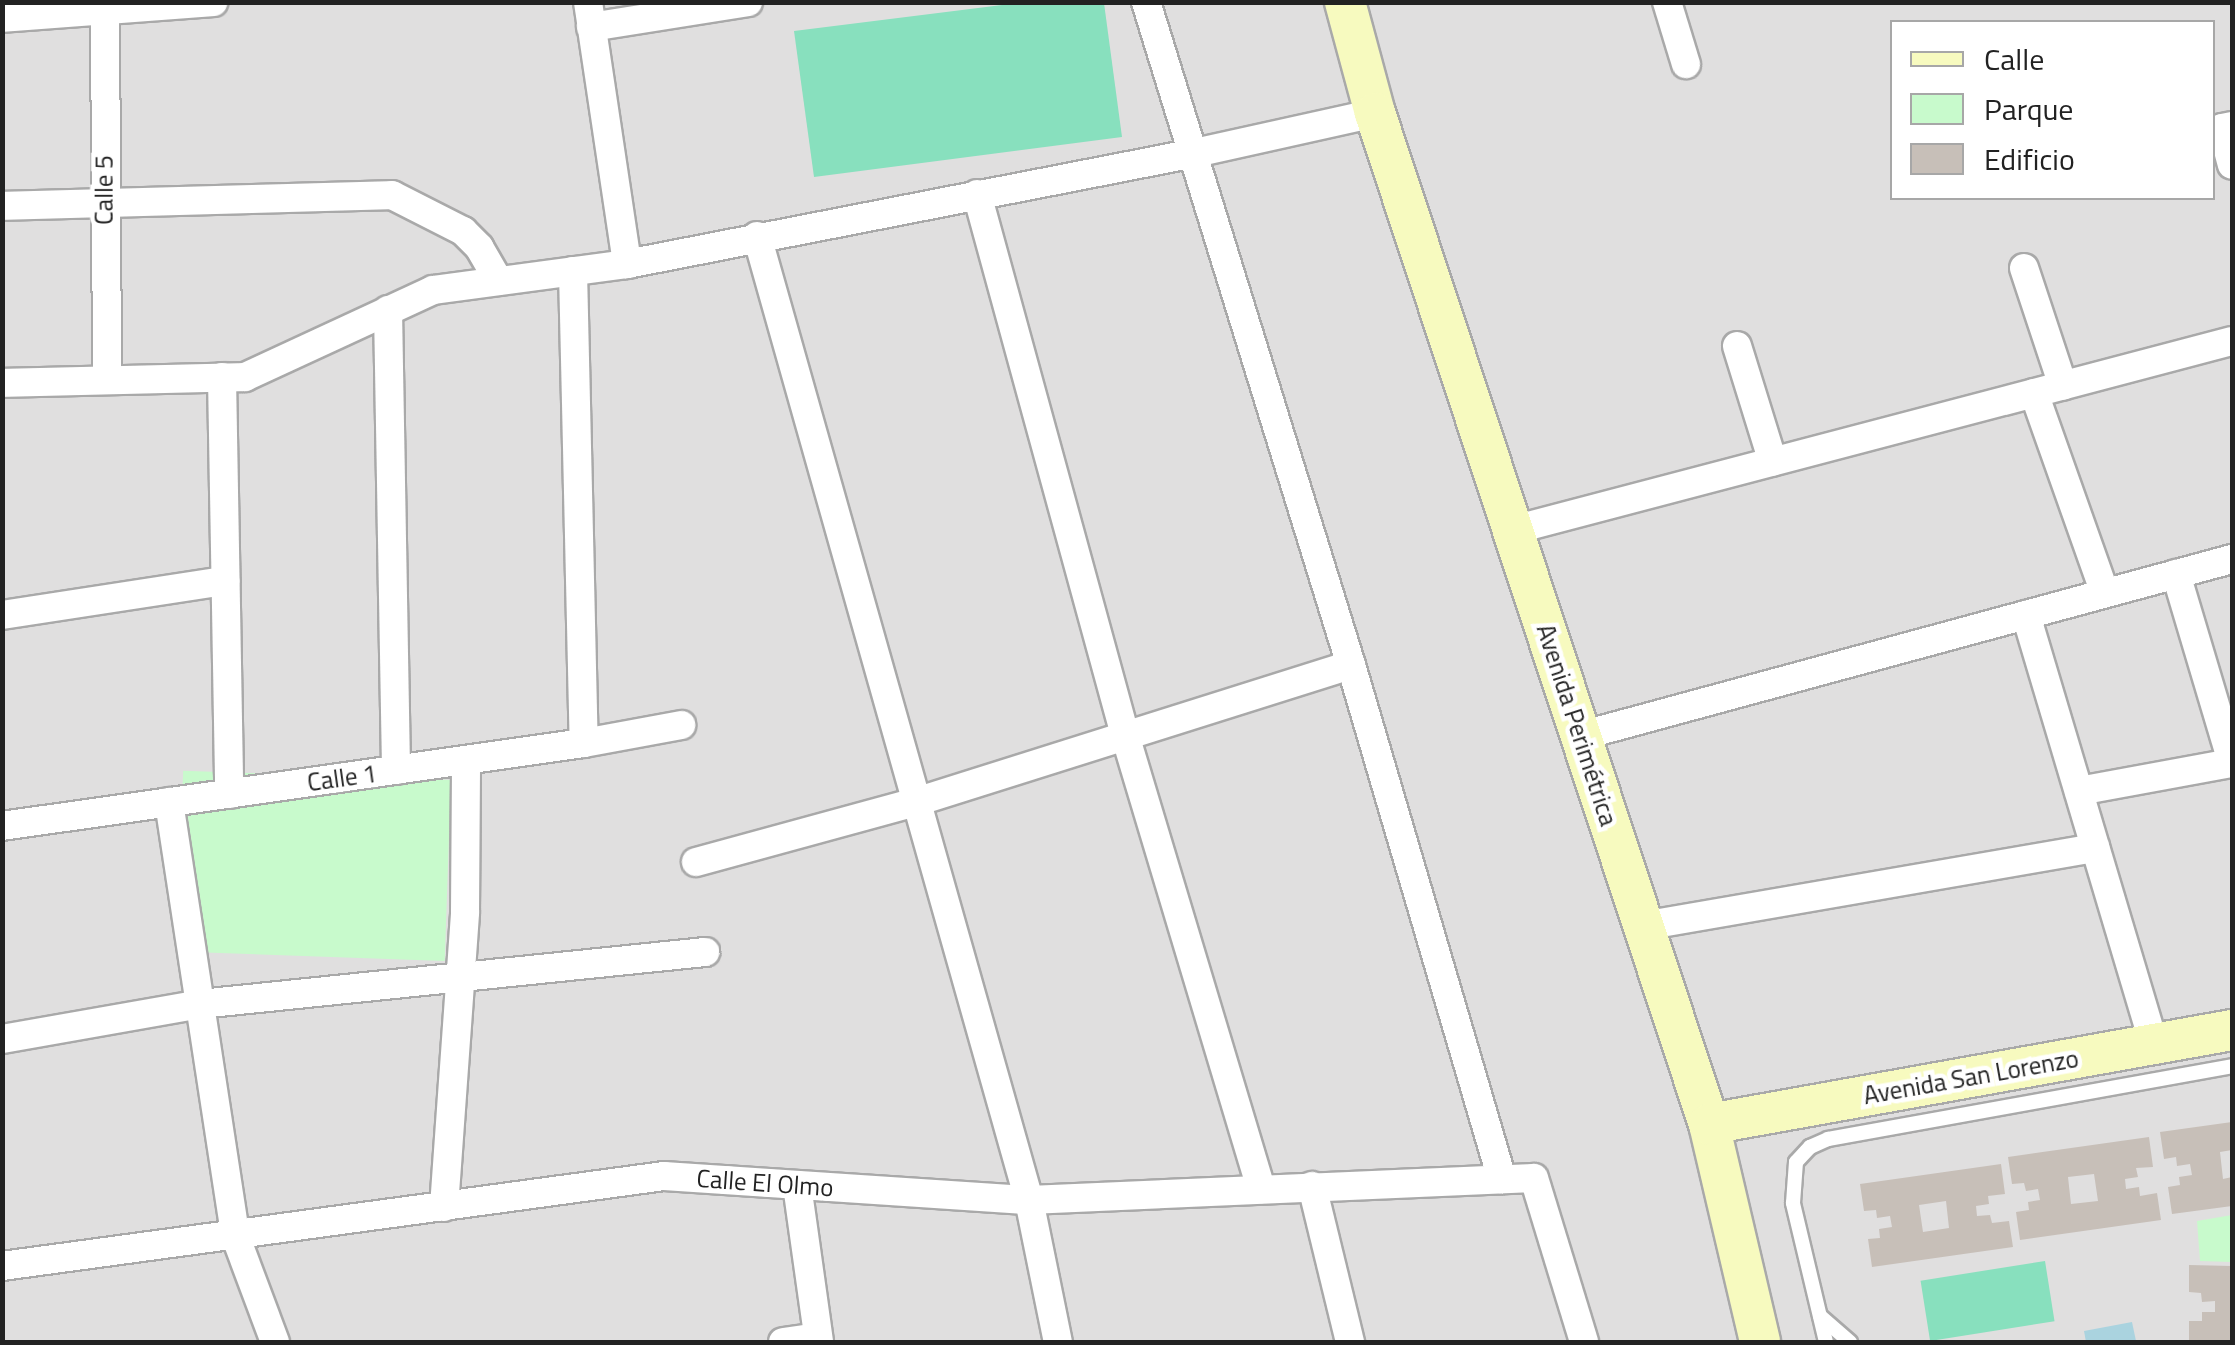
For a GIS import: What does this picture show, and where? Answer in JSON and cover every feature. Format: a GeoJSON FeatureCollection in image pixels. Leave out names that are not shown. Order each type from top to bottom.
{"type":"FeatureCollection","features":[{"type":"Feature","properties":{"kind":"street"},"geometry":{"type":"LineString","coordinates":[[2,18],[105,7],[214,2]]}},
{"type":"Feature","properties":{"kind":"street"},"geometry":{"type":"LineString","coordinates":[[628,264],[590,15],[748,2]]}},
{"type":"Feature","properties":{"kind":"street"},"geometry":{"type":"LineString","coordinates":[[1146,2],[1351,665],[1502,1179]]}},
{"type":"Feature","properties":{"kind":"street","name":"Avenida Perimétrica"},"geometry":{"type":"LineString","coordinates":[[1345,2],[1375,113],[1709,1124],[1760,1342]]}},
{"type":"Feature","properties":{"kind":"street"},"geometry":{"type":"LineString","coordinates":[[1667,2],[1686,64]]}},
{"type":"Feature","properties":{"kind":"street","name":"Calle 5"},"geometry":{"type":"LineString","coordinates":[[105,7],[103,204],[107,378]]}},
{"type":"Feature","properties":{"kind":"street"},"geometry":{"type":"LineString","coordinates":[[2,383],[244,376],[433,290],[628,264],[1195,153],[1375,113]]}},
{"type":"Feature","properties":{"kind":"street"},"geometry":{"type":"LineString","coordinates":[[2232,126],[2222,128],[2232,166]]}},
{"type":"Feature","properties":{"kind":"street"},"geometry":{"type":"LineString","coordinates":[[977,194],[1125,735],[1262,1189]]}},
{"type":"Feature","properties":{"kind":"street"},"geometry":{"type":"LineString","coordinates":[[2,206],[392,195],[462,231],[479,247],[499,281]]}},
{"type":"Feature","properties":{"kind":"street"},"geometry":{"type":"LineString","coordinates":[[757,236],[1029,1200],[1058,1342]]}},
{"type":"Feature","properties":{"kind":"street"},"geometry":{"type":"LineString","coordinates":[[2024,268],[2063,386]]}},
{"type":"Feature","properties":{"kind":"street"},"geometry":{"type":"LineString","coordinates":[[573,272],[584,744]]}},
{"type":"Feature","properties":{"kind":"street"},"geometry":{"type":"LineString","coordinates":[[388,310],[396,770]]}},
{"type":"Feature","properties":{"kind":"street"},"geometry":{"type":"LineString","coordinates":[[1512,530],[2232,341]]}},
{"type":"Feature","properties":{"kind":"street"},"geometry":{"type":"LineString","coordinates":[[1737,346],[1773,462]]}},
{"type":"Feature","properties":{"kind":"street"},"geometry":{"type":"LineString","coordinates":[[222,377],[229,794]]}},
{"type":"Feature","properties":{"kind":"street"},"geometry":{"type":"LineString","coordinates":[[2034,393],[2105,593]]}},
{"type":"Feature","properties":{"kind":"street"},"geometry":{"type":"LineString","coordinates":[[1580,736],[2232,559]]}},
{"type":"Feature","properties":{"kind":"street"},"geometry":{"type":"LineString","coordinates":[[2079,791],[2232,763],[2176,574]]}},
{"type":"Feature","properties":{"kind":"street"},"geometry":{"type":"LineString","coordinates":[[2,615],[226,581]]}},
{"type":"Feature","properties":{"kind":"street"},"geometry":{"type":"LineString","coordinates":[[2026,615],[2154,1044]]}},
{"type":"Feature","properties":{"kind":"street"},"geometry":{"type":"LineString","coordinates":[[696,862],[916,802],[1351,665]]}},
{"type":"Feature","properties":{"kind":"street","name":"Calle 1"},"geometry":{"type":"LineString","coordinates":[[2,826],[584,744],[681,725]]}},
{"type":"Feature","properties":{"kind":"street"},"geometry":{"type":"LineString","coordinates":[[444,1207],[460,975],[466,760]]}},
{"type":"Feature","properties":{"kind":"street"},"geometry":{"type":"LineString","coordinates":[[169,802],[236,1235],[275,1342]]}},
{"type":"Feature","properties":{"kind":"street"},"geometry":{"type":"LineString","coordinates":[[1643,926],[2095,848]]}},
{"type":"Feature","properties":{"kind":"street"},"geometry":{"type":"LineString","coordinates":[[2,1039],[200,1004],[706,952]]}},
{"type":"Feature","properties":{"kind":"street","name":"Avenida San Lorenzo"},"geometry":{"type":"LineString","coordinates":[[1709,1124],[2232,1030]]}},
{"type":"Feature","properties":{"kind":"street","name":"Calle El Olmo"},"geometry":{"type":"LineString","coordinates":[[2,1266],[664,1176],[1029,1200],[1534,1178],[1584,1342]]}},
{"type":"Feature","properties":{"kind":"street"},"geometry":{"type":"LineString","coordinates":[[783,1342],[819,1340],[797,1185]]}},
{"type":"Feature","properties":{"kind":"street"},"geometry":{"type":"LineString","coordinates":[[1312,1186],[1350,1342]]}},
{"type":"Feature","properties":{"kind":"lane"},"geometry":{"type":"LineString","coordinates":[[1826,1342],[1792,1180],[1796,1162],[1810,1147],[1828,1139],[2232,1066]]}},
{"type":"Feature","properties":{"kind":"lane"},"geometry":{"type":"LineString","coordinates":[[1819,1315],[1850,1342]]}},
{"type":"Feature","properties":{"kind":"shaded area"},"geometry":{"type":"Polygon","coordinates":[[[3,3],[2232,3],[2232,1342],[3,1342],[3,3]]]}},
{"type":"Feature","properties":{"kind":"green space"},"geometry":{"type":"Polygon","coordinates":[[[1018,3],[1104,3],[1122,137],[814,177],[794,31],[1018,3]]]}},
{"type":"Feature","properties":{"kind":"green space"},"geometry":{"type":"Polygon","coordinates":[[[183,771],[451,780],[445,961],[177,952],[183,771]]]}},
{"type":"Feature","properties":{"kind":"green space"},"geometry":{"type":"Polygon","coordinates":[[[2232,1215],[2232,1262],[2200,1261],[2197,1221],[2232,1215]]]}},
{"type":"Feature","properties":{"kind":"green space"},"geometry":{"type":"Polygon","coordinates":[[[2045,1261],[2055,1321],[1930,1341],[1921,1281],[2045,1261]]]}},
{"type":"Feature","properties":{"kind":"water"},"geometry":{"type":"Polygon","coordinates":[[[2132,1322],[2136,1341],[2086,1342],[2084,1331],[2132,1322]]]}},
{"type":"Feature","properties":{"kind":"building"},"geometry":{"type":"Polygon","coordinates":[[[2232,1122],[2232,1150],[2220,1152],[2223,1179],[2232,1177],[2232,1206],[2172,1214],[2168,1187],[2180,1185],[2179,1177],[2192,1175],[2190,1164],[2177,1166],[2176,1157],[2164,1159],[2160,1132],[2232,1122]]]}},
{"type":"Feature","properties":{"kind":"building"},"geometry":{"type":"Polygon","coordinates":[[[2149,1137],[2153,1167],[2136,1168],[2138,1177],[2125,1179],[2126,1189],[2139,1187],[2140,1196],[2157,1193],[2161,1220],[2020,1240],[2016,1212],[2029,1210],[2028,1202],[2040,1200],[2038,1189],[2026,1191],[2024,1183],[2012,1184],[2008,1157],[2149,1137]],[[2094,1174],[2068,1177],[2071,1204],[2098,1201],[2094,1174]]]}},
{"type":"Feature","properties":{"kind":"building"},"geometry":{"type":"Polygon","coordinates":[[[2001,1164],[2005,1194],[1988,1196],[1989,1204],[1976,1206],[1977,1216],[1990,1215],[1992,1223],[2009,1221],[2013,1247],[1872,1267],[1868,1239],[1880,1238],[1879,1229],[1892,1227],[1890,1216],[1877,1218],[1876,1210],[1864,1211],[1860,1184],[2001,1164]],[[1946,1201],[1919,1205],[1923,1232],[1949,1228],[1946,1201]]]}},
{"type":"Feature","properties":{"kind":"building"},"geometry":{"type":"Polygon","coordinates":[[[2189,1265],[2232,1266],[2232,1342],[2189,1342],[2189,1321],[2202,1321],[2202,1312],[2215,1312],[2215,1301],[2202,1302],[2201,1293],[2189,1292],[2189,1265]]]}}]}
